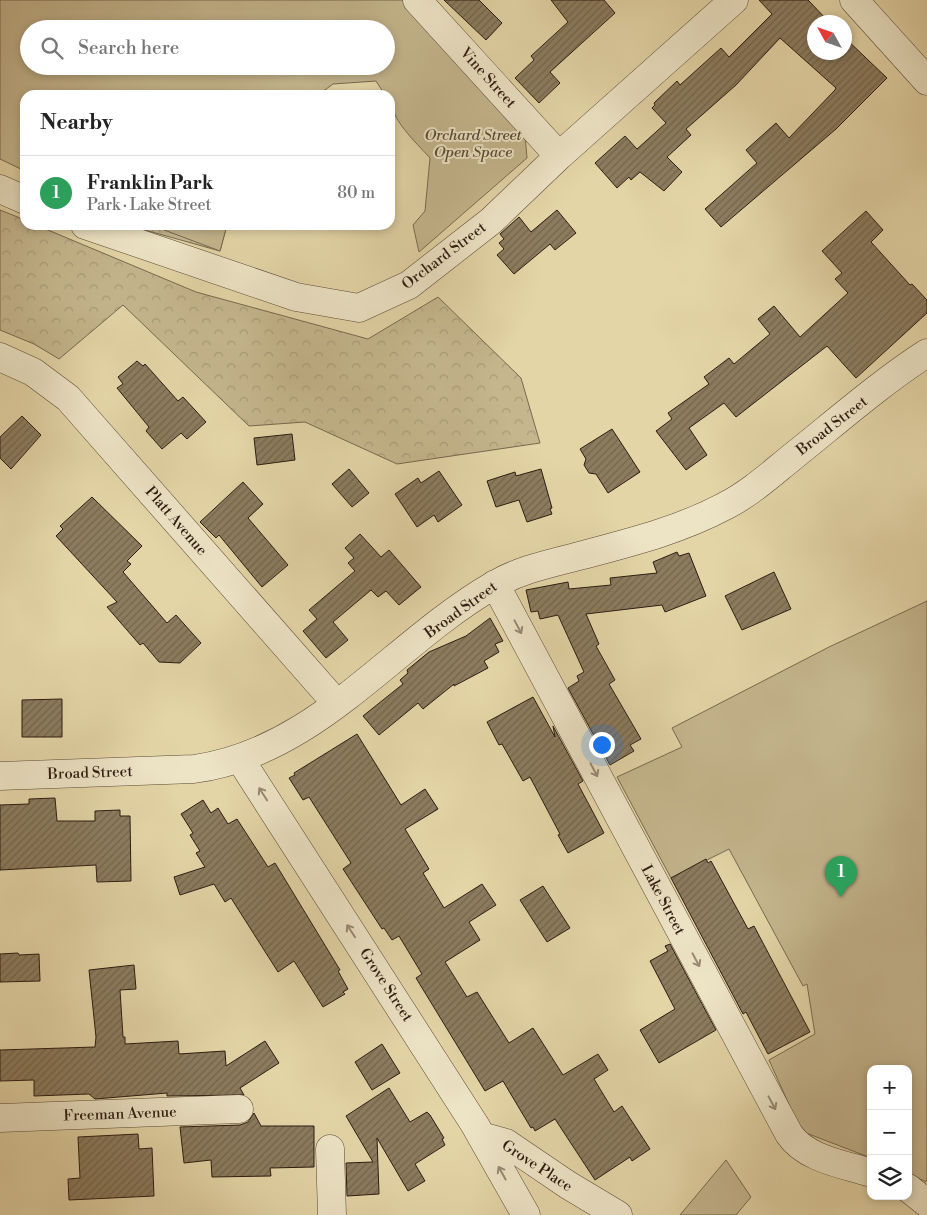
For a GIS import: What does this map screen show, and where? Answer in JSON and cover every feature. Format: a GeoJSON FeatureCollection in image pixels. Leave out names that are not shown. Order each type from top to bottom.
{"type":"FeatureCollection","features":[{"type":"Feature","properties":{"kind":"street","name":"Vine Street"},"geometry":{"type":"LineString","coordinates":[[417,0],[559,156]]}},
{"type":"Feature","properties":{"kind":"street","name":"Orchard Street"},"geometry":{"type":"LineString","coordinates":[[100,230],[296,297],[359,308],[409,285],[491,221],[559,156],[734,0]]}},
{"type":"Feature","properties":{"kind":"street"},"geometry":{"type":"LineString","coordinates":[[854,0],[927,81]]}},
{"type":"Feature","properties":{"kind":"street"},"geometry":{"type":"LineString","coordinates":[[0,189],[20,198]]}},
{"type":"Feature","properties":{"kind":"street","name":"Broad Street"},"geometry":{"type":"LineString","coordinates":[[0,776],[194,769],[240,759],[288,738],[337,704],[448,616],[495,584],[537,567],[661,533],[727,505],[752,489],[865,399],[927,354]]}},
{"type":"Feature","properties":{"kind":"street","name":"Platt Avenue"},"geometry":{"type":"LineString","coordinates":[[0,357],[33,372],[68,398],[337,704]]}},
{"type":"Feature","properties":{"kind":"street","name":"Lake Street"},"geometry":{"type":"LineString","coordinates":[[495,584],[789,1134],[798,1146],[809,1153],[867,1172]]}},
{"type":"Feature","properties":{"kind":"street","name":"Grove Street"},"geometry":{"type":"LineString","coordinates":[[240,759],[481,1136],[526,1215]]}},
{"type":"Feature","properties":{"kind":"street","name":"Freeman Avenue"},"geometry":{"type":"LineString","coordinates":[[0,1118],[239,1109]]}},
{"type":"Feature","properties":{"kind":"street","name":"Grove Place"},"geometry":{"type":"LineString","coordinates":[[481,1136],[506,1143],[568,1185],[618,1215]]}},
{"type":"Feature","properties":{"kind":"street"},"geometry":{"type":"LineString","coordinates":[[330,1149],[332,1215]]}},
{"type":"Feature","properties":{"kind":"street"},"geometry":{"type":"LineString","coordinates":[[912,1191],[927,1203]]}},
{"type":"Feature","properties":{"kind":"green space","name":"Orchard Street Open Space"},"geometry":{"type":"Polygon","coordinates":[[[0,0],[407,0],[525,135],[527,158],[419,252],[413,225],[425,211],[430,158],[404,130],[395,115],[395,90],[382,90],[376,81],[333,84],[325,90],[20,90],[20,169],[0,159],[0,0]]]}},
{"type":"Feature","properties":{"kind":"green space"},"geometry":{"type":"Polygon","coordinates":[[[0,210],[20,218],[20,230],[48,230],[196,292],[368,339],[438,297],[521,378],[540,443],[397,464],[305,422],[249,426],[123,305],[59,359],[34,344],[0,330],[0,210]]]}},
{"type":"Feature","properties":{"kind":"green space"},"geometry":{"type":"Polygon","coordinates":[[[145,230],[226,230],[220,251],[145,230]]]}},
{"type":"Feature","properties":{"kind":"green space"},"geometry":{"type":"Polygon","coordinates":[[[164,230],[226,230],[220,251],[164,230]]]}},
{"type":"Feature","properties":{"kind":"green space"},"geometry":{"type":"Polygon","coordinates":[[[927,601],[927,1182],[912,1176],[912,1065],[867,1065],[867,1156],[801,1131],[769,1060],[815,1034],[807,984],[803,986],[729,849],[671,878],[617,777],[682,747],[672,728],[829,647],[927,601]]]}},
{"type":"Feature","properties":{"kind":"green space"},"geometry":{"type":"Polygon","coordinates":[[[726,1160],[751,1197],[736,1215],[680,1215],[726,1160]]]}},
{"type":"Feature","properties":{"kind":"building"},"geometry":{"type":"Polygon","coordinates":[[[444,0],[479,0],[502,23],[486,40],[444,0]]]}},
{"type":"Feature","properties":{"kind":"building"},"geometry":{"type":"Polygon","coordinates":[[[551,0],[604,0],[615,13],[550,72],[560,83],[539,103],[515,78],[534,60],[531,56],[568,22],[551,0]]]}},
{"type":"Feature","properties":{"kind":"building"},"geometry":{"type":"Polygon","coordinates":[[[759,0],[808,0],[822,15],[807,15],[807,60],[852,60],[852,45],[887,78],[836,129],[721,227],[705,209],[757,163],[746,150],[776,123],[789,138],[836,88],[780,38],[736,85],[686,129],[691,135],[667,157],[682,172],[664,191],[640,172],[631,180],[629,177],[617,188],[595,163],[625,136],[637,149],[666,123],[652,108],[655,105],[654,103],[677,81],[680,85],[721,48],[729,57],[772,14],[759,0]]]}},
{"type":"Feature","properties":{"kind":"building"},"geometry":{"type":"Polygon","coordinates":[[[557,210],[576,233],[555,250],[550,244],[514,274],[497,255],[504,249],[499,243],[504,239],[500,234],[519,217],[531,232],[557,210]]]}},
{"type":"Feature","properties":{"kind":"building"},"geometry":{"type":"Polygon","coordinates":[[[866,211],[883,230],[871,242],[910,285],[912,284],[927,300],[927,313],[856,378],[827,346],[736,417],[724,403],[689,428],[707,455],[686,470],[656,431],[672,419],[668,413],[709,384],[704,377],[729,358],[734,364],[770,334],[758,319],[774,306],[800,337],[848,293],[835,279],[842,273],[822,251],[866,211]]]}},
{"type":"Feature","properties":{"kind":"building"},"geometry":{"type":"Polygon","coordinates":[[[137,361],[143,366],[145,364],[178,401],[183,397],[206,422],[187,439],[181,433],[162,449],[146,431],[149,427],[117,388],[123,384],[118,377],[137,361]]]}},
{"type":"Feature","properties":{"kind":"building"},"geometry":{"type":"Polygon","coordinates":[[[22,416],[41,435],[11,469],[0,458],[0,437],[22,416]]]}},
{"type":"Feature","properties":{"kind":"building"},"geometry":{"type":"Polygon","coordinates":[[[612,429],[640,472],[608,493],[596,474],[589,473],[584,465],[586,459],[580,449],[612,429]]]}},
{"type":"Feature","properties":{"kind":"building"},"geometry":{"type":"Polygon","coordinates":[[[292,434],[295,460],[257,465],[254,438],[292,434]]]}},
{"type":"Feature","properties":{"kind":"building"},"geometry":{"type":"Polygon","coordinates":[[[349,469],[369,493],[352,507],[332,484],[349,469]]]}},
{"type":"Feature","properties":{"kind":"building"},"geometry":{"type":"Polygon","coordinates":[[[541,469],[552,514],[527,522],[519,500],[496,507],[487,481],[515,472],[516,476],[541,469]]]}},
{"type":"Feature","properties":{"kind":"building"},"geometry":{"type":"Polygon","coordinates":[[[439,471],[462,505],[438,522],[434,515],[417,527],[395,494],[418,478],[421,483],[439,471]]]}},
{"type":"Feature","properties":{"kind":"building"},"geometry":{"type":"Polygon","coordinates":[[[243,482],[263,504],[248,518],[288,565],[262,587],[219,535],[216,538],[200,522],[243,482]]]}},
{"type":"Feature","properties":{"kind":"building"},"geometry":{"type":"Polygon","coordinates":[[[92,497],[142,546],[127,561],[131,564],[123,572],[167,623],[176,615],[201,643],[180,663],[159,662],[143,643],[140,645],[107,607],[117,602],[56,536],[63,529],[60,526],[92,497]]]}},
{"type":"Feature","properties":{"kind":"building"},"geometry":{"type":"Polygon","coordinates":[[[360,534],[381,557],[389,550],[421,587],[399,605],[386,591],[378,597],[371,590],[333,622],[348,640],[326,658],[303,631],[317,619],[309,610],[355,571],[348,563],[354,558],[345,548],[360,534]]]}},
{"type":"Feature","properties":{"kind":"building"},"geometry":{"type":"Polygon","coordinates":[[[677,552],[679,556],[689,553],[706,596],[665,612],[662,605],[586,614],[599,644],[596,646],[615,680],[609,684],[641,739],[630,745],[634,751],[610,765],[568,688],[579,681],[577,676],[584,672],[558,615],[540,619],[538,611],[531,612],[526,590],[568,582],[569,589],[611,585],[610,578],[657,573],[653,562],[677,552]]]}},
{"type":"Feature","properties":{"kind":"building"},"geometry":{"type":"Polygon","coordinates":[[[774,572],[791,609],[742,630],[725,596],[774,572]]]}},
{"type":"Feature","properties":{"kind":"building"},"geometry":{"type":"Polygon","coordinates":[[[490,618],[503,641],[495,644],[499,652],[484,661],[488,668],[454,686],[454,684],[423,709],[418,703],[379,735],[363,716],[403,684],[400,680],[408,673],[407,670],[429,652],[466,636],[490,618]]]}},
{"type":"Feature","properties":{"kind":"building"},"geometry":{"type":"Polygon","coordinates":[[[533,697],[555,737],[553,726],[583,781],[578,784],[604,833],[568,853],[530,777],[523,781],[502,744],[499,745],[487,722],[533,697]]]}},
{"type":"Feature","properties":{"kind":"building"},"geometry":{"type":"Polygon","coordinates":[[[62,699],[62,737],[22,737],[22,700],[62,699]]]}},
{"type":"Feature","properties":{"kind":"building"},"geometry":{"type":"Polygon","coordinates":[[[357,734],[401,805],[425,789],[438,809],[405,829],[429,869],[423,873],[444,908],[482,884],[496,905],[469,922],[480,940],[445,962],[467,997],[477,992],[509,1043],[533,1028],[563,1075],[598,1054],[608,1070],[594,1079],[614,1112],[622,1106],[650,1149],[632,1161],[630,1157],[595,1180],[555,1119],[535,1131],[533,1127],[531,1128],[503,1081],[485,1091],[416,978],[422,974],[399,936],[392,940],[384,928],[382,929],[343,869],[351,863],[309,797],[303,800],[289,778],[357,734]]]}},
{"type":"Feature","properties":{"kind":"building"},"geometry":{"type":"Polygon","coordinates":[[[55,798],[57,821],[95,821],[95,811],[120,810],[120,816],[130,816],[131,881],[97,882],[96,865],[0,870],[0,805],[29,804],[29,799],[55,798]]]}},
{"type":"Feature","properties":{"kind":"building"},"geometry":{"type":"Polygon","coordinates":[[[203,800],[211,813],[218,808],[228,824],[237,819],[268,867],[275,863],[340,970],[338,971],[348,989],[343,992],[345,994],[323,1007],[294,961],[278,972],[231,898],[225,902],[214,884],[180,895],[174,877],[205,867],[196,853],[200,851],[190,835],[193,833],[181,814],[203,800]]]}},
{"type":"Feature","properties":{"kind":"building"},"geometry":{"type":"Polygon","coordinates":[[[706,859],[708,863],[711,861],[748,929],[754,926],[810,1032],[768,1054],[746,1012],[743,1014],[671,878],[706,859]]]}},
{"type":"Feature","properties":{"kind":"building"},"geometry":{"type":"Polygon","coordinates":[[[543,886],[570,928],[547,942],[520,900],[543,886]]]}},
{"type":"Feature","properties":{"kind":"building"},"geometry":{"type":"Polygon","coordinates":[[[670,944],[716,1030],[659,1063],[640,1030],[675,1009],[650,961],[668,951],[665,946],[670,944]]]}},
{"type":"Feature","properties":{"kind":"building"},"geometry":{"type":"Polygon","coordinates":[[[18,953],[19,955],[39,954],[40,981],[0,982],[0,954],[18,953]]]}},
{"type":"Feature","properties":{"kind":"building"},"geometry":{"type":"Polygon","coordinates":[[[134,965],[136,989],[120,990],[125,1044],[178,1041],[179,1054],[225,1051],[226,1066],[265,1041],[279,1063],[240,1088],[244,1095],[167,1096],[167,1093],[95,1099],[89,1094],[34,1096],[34,1080],[0,1081],[0,1050],[95,1047],[96,1037],[89,970],[134,965]]]}},
{"type":"Feature","properties":{"kind":"building"},"geometry":{"type":"Polygon","coordinates":[[[382,1044],[400,1073],[372,1090],[355,1062],[382,1044]]]}},
{"type":"Feature","properties":{"kind":"building"},"geometry":{"type":"Polygon","coordinates":[[[389,1088],[410,1122],[427,1112],[430,1115],[444,1138],[442,1139],[445,1145],[415,1164],[425,1181],[408,1191],[377,1138],[379,1194],[347,1196],[346,1163],[373,1162],[346,1116],[389,1088]]]}},
{"type":"Feature","properties":{"kind":"building"},"geometry":{"type":"Polygon","coordinates":[[[254,1113],[261,1126],[314,1126],[314,1167],[270,1168],[271,1176],[212,1177],[211,1160],[184,1163],[180,1127],[240,1125],[248,1122],[254,1113]]]}},
{"type":"Feature","properties":{"kind":"building"},"geometry":{"type":"Polygon","coordinates":[[[138,1134],[139,1149],[152,1148],[154,1196],[69,1200],[68,1179],[80,1178],[78,1137],[138,1134]]]}},
{"type":"Feature","properties":{"kind":"place","name":"Franklin Park"},"geometry":{"type":"Point","coordinates":[841,897]}}]}
